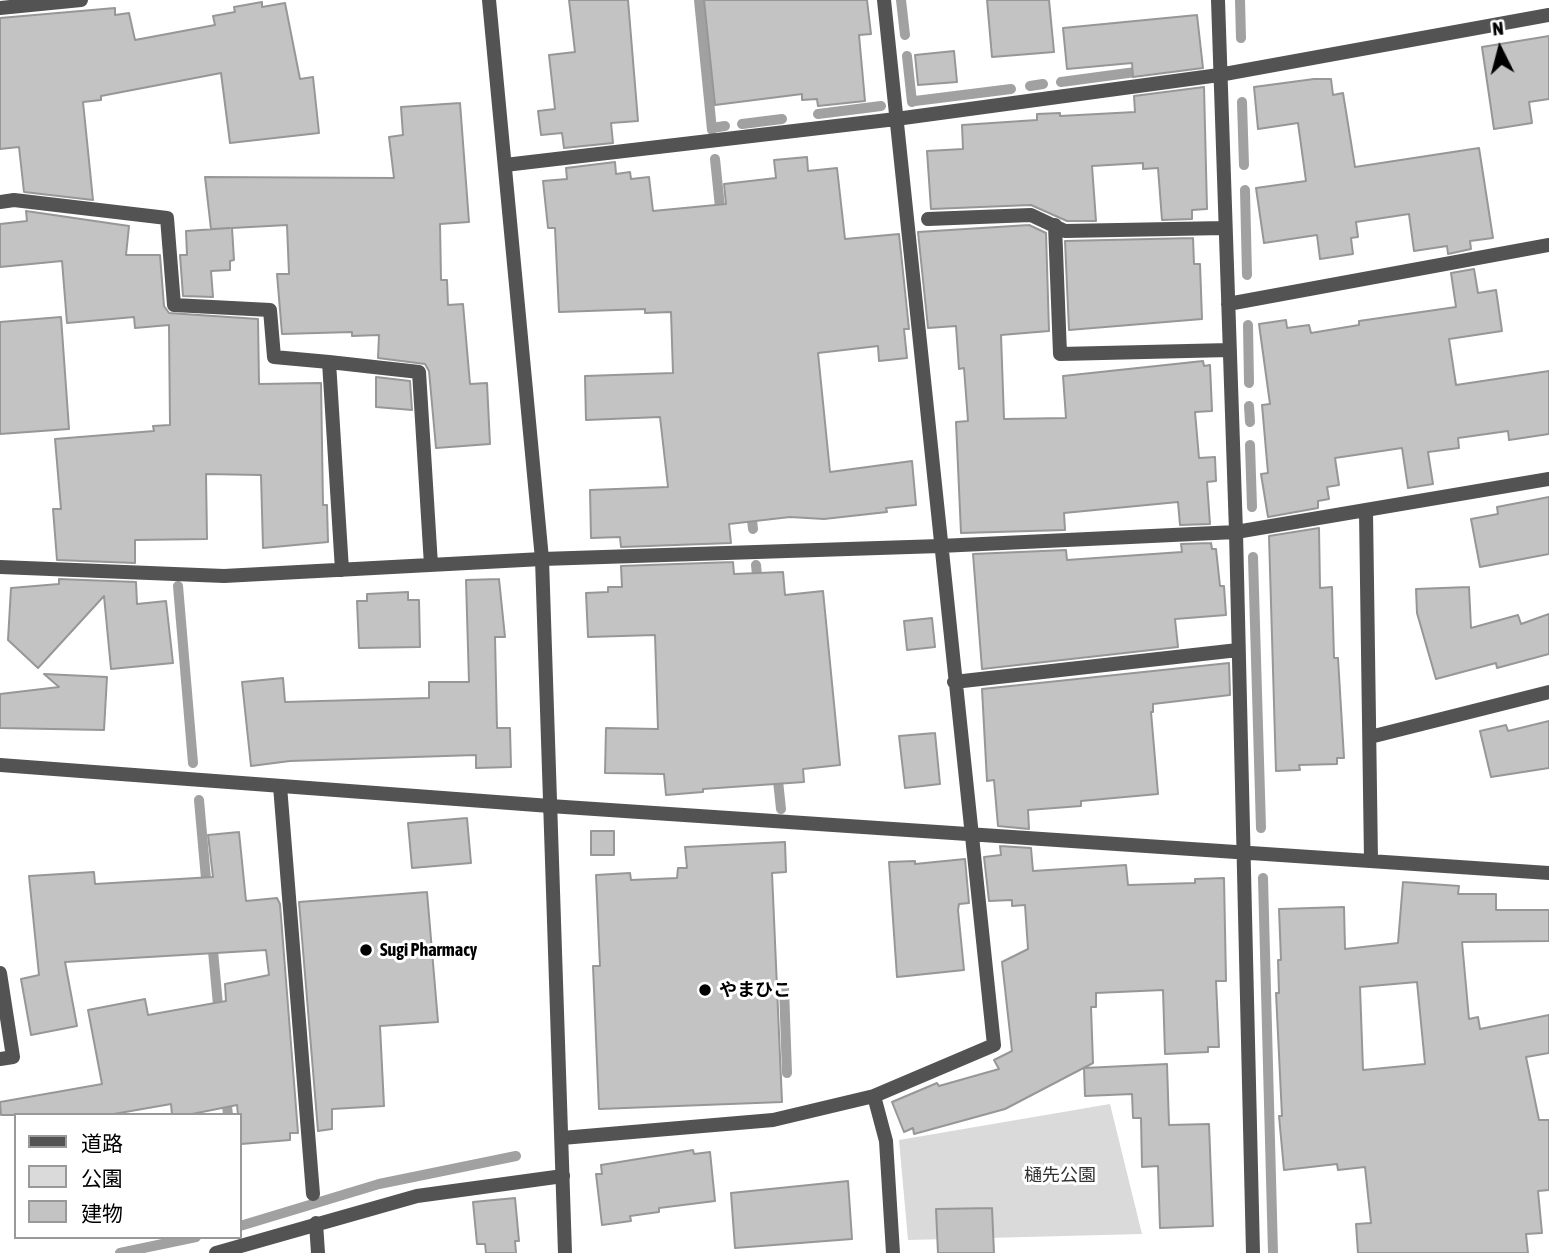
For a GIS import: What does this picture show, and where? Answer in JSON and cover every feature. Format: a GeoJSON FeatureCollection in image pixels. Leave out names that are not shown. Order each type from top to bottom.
{"type":"FeatureCollection","features":[{"type":"Feature","properties":{"kind":"street"},"geometry":{"type":"LineString","coordinates":[[0,8],[81,0]]}},
{"type":"Feature","properties":{"kind":"street"},"geometry":{"type":"LineString","coordinates":[[489,0],[542,559],[565,1253]]}},
{"type":"Feature","properties":{"kind":"street"},"geometry":{"type":"LineString","coordinates":[[562,1138],[773,1120],[874,1096],[994,1045],[969,833],[884,0]]}},
{"type":"Feature","properties":{"kind":"street"},"geometry":{"type":"LineString","coordinates":[[1217,0],[1236,532],[1253,1253]]}},
{"type":"Feature","properties":{"kind":"street"},"geometry":{"type":"LineString","coordinates":[[505,165],[896,119],[1219,75],[1549,15]]}},
{"type":"Feature","properties":{"kind":"street"},"geometry":{"type":"LineString","coordinates":[[0,202],[15,201],[167,218],[174,305],[270,310],[274,357],[419,372],[431,565]]}},
{"type":"Feature","properties":{"kind":"street"},"geometry":{"type":"LineString","coordinates":[[929,219],[1031,215],[1065,231],[1225,228]]}},
{"type":"Feature","properties":{"kind":"street"},"geometry":{"type":"LineString","coordinates":[[1055,226],[1060,354],[1230,350]]}},
{"type":"Feature","properties":{"kind":"street"},"geometry":{"type":"LineString","coordinates":[[1228,304],[1549,245]]}},
{"type":"Feature","properties":{"kind":"street"},"geometry":{"type":"LineString","coordinates":[[330,362],[342,570]]}},
{"type":"Feature","properties":{"kind":"street"},"geometry":{"type":"LineString","coordinates":[[0,567],[225,576],[542,559],[940,546],[1236,532],[1549,479]]}},
{"type":"Feature","properties":{"kind":"street"},"geometry":{"type":"LineString","coordinates":[[1366,512],[1371,860]]}},
{"type":"Feature","properties":{"kind":"street"},"geometry":{"type":"LineString","coordinates":[[954,682],[1238,650]]}},
{"type":"Feature","properties":{"kind":"street"},"geometry":{"type":"LineString","coordinates":[[1370,737],[1549,692]]}},
{"type":"Feature","properties":{"kind":"street"},"geometry":{"type":"LineString","coordinates":[[0,765],[550,806],[1549,873]]}},
{"type":"Feature","properties":{"kind":"street"},"geometry":{"type":"LineString","coordinates":[[280,786],[313,1194]]}},
{"type":"Feature","properties":{"kind":"street"},"geometry":{"type":"LineString","coordinates":[[0,973],[13,1057],[0,1059]]}},
{"type":"Feature","properties":{"kind":"street"},"geometry":{"type":"LineString","coordinates":[[874,1096],[886,1141],[893,1253]]}},
{"type":"Feature","properties":{"kind":"street"},"geometry":{"type":"LineString","coordinates":[[216,1253],[417,1196],[563,1176]]}},
{"type":"Feature","properties":{"kind":"street"},"geometry":{"type":"LineString","coordinates":[[316,1223],[318,1253]]}},
{"type":"Feature","properties":{"kind":"green space","name":"樋先公園"},"geometry":{"type":"Polygon","coordinates":[[[1110,1104],[1142,1234],[908,1240],[899,1140],[1110,1104]]]}},
{"type":"Feature","properties":{"kind":"building"},"geometry":{"type":"Polygon","coordinates":[[[569,0],[628,0],[638,121],[611,123],[613,143],[564,148],[562,133],[541,135],[538,111],[555,109],[549,55],[575,52],[569,0]]]}},
{"type":"Feature","properties":{"kind":"building"},"geometry":{"type":"Polygon","coordinates":[[[704,0],[867,0],[871,34],[859,35],[865,101],[818,106],[817,99],[802,100],[802,94],[715,105],[704,0]]]}},
{"type":"Feature","properties":{"kind":"building"},"geometry":{"type":"Polygon","coordinates":[[[987,0],[1049,0],[1054,52],[992,57],[987,0]]]}},
{"type":"Feature","properties":{"kind":"building"},"geometry":{"type":"Polygon","coordinates":[[[262,2],[262,7],[285,3],[300,79],[313,77],[319,133],[230,143],[221,73],[101,96],[101,100],[83,102],[93,200],[24,192],[19,147],[0,149],[0,18],[115,8],[115,15],[129,13],[135,40],[215,25],[213,16],[235,12],[234,7],[262,2]]]}},
{"type":"Feature","properties":{"kind":"building"},"geometry":{"type":"Polygon","coordinates":[[[1197,15],[1203,68],[1133,77],[1132,63],[1067,69],[1063,28],[1197,15]]]}},
{"type":"Feature","properties":{"kind":"building"},"geometry":{"type":"Polygon","coordinates":[[[1549,36],[1549,99],[1529,102],[1532,123],[1494,129],[1482,47],[1549,36]]]}},
{"type":"Feature","properties":{"kind":"building"},"geometry":{"type":"Polygon","coordinates":[[[954,51],[957,82],[918,85],[915,55],[954,51]]]}},
{"type":"Feature","properties":{"kind":"building"},"geometry":{"type":"Polygon","coordinates":[[[1331,79],[1333,95],[1343,93],[1355,167],[1479,148],[1493,238],[1470,241],[1471,249],[1448,254],[1447,246],[1414,251],[1409,214],[1356,222],[1358,237],[1351,238],[1353,254],[1320,259],[1317,235],[1264,243],[1256,188],[1306,181],[1298,123],[1258,129],[1254,87],[1331,79]]]}},
{"type":"Feature","properties":{"kind":"building"},"geometry":{"type":"Polygon","coordinates":[[[1204,87],[1207,209],[1192,210],[1192,219],[1162,220],[1158,168],[1143,169],[1143,163],[1092,166],[1096,221],[1067,221],[1031,205],[931,209],[927,151],[963,149],[962,125],[1037,120],[1037,114],[1060,113],[1060,116],[1135,112],[1134,96],[1204,87]]]}},
{"type":"Feature","properties":{"kind":"building"},"geometry":{"type":"Polygon","coordinates":[[[460,103],[469,222],[440,224],[441,280],[447,280],[448,305],[463,304],[470,384],[487,383],[490,444],[436,448],[429,371],[425,364],[378,358],[379,335],[352,336],[352,332],[282,334],[277,274],[289,274],[287,225],[232,228],[234,260],[230,261],[230,270],[211,271],[213,297],[183,296],[180,255],[187,255],[186,231],[230,228],[211,229],[205,177],[394,178],[389,137],[403,135],[401,107],[460,103]]]}},
{"type":"Feature","properties":{"kind":"building"},"geometry":{"type":"Polygon","coordinates":[[[807,157],[808,171],[837,168],[845,239],[899,234],[909,329],[904,329],[907,358],[879,361],[878,346],[818,353],[830,472],[912,461],[916,505],[886,508],[887,512],[824,519],[790,517],[729,524],[731,543],[621,547],[620,537],[591,538],[590,490],[668,487],[660,417],[586,420],[585,376],[673,373],[671,312],[645,313],[645,309],[559,312],[555,228],[548,228],[543,181],[567,179],[566,168],[615,162],[616,174],[630,172],[631,179],[649,177],[653,211],[726,204],[724,184],[776,178],[774,160],[807,157]]]}},
{"type":"Feature","properties":{"kind":"building"},"geometry":{"type":"Polygon","coordinates":[[[26,211],[129,226],[126,255],[160,255],[164,306],[169,313],[258,319],[259,384],[321,383],[323,505],[327,505],[328,542],[263,548],[261,475],[206,474],[207,539],[135,540],[135,563],[57,560],[53,509],[61,509],[55,439],[154,431],[153,426],[170,425],[169,325],[135,328],[134,317],[67,323],[62,261],[0,267],[0,224],[27,221],[26,211]]]}},
{"type":"Feature","properties":{"kind":"building"},"geometry":{"type":"Polygon","coordinates":[[[1029,225],[1046,233],[1049,331],[1001,335],[1004,419],[1066,418],[1063,376],[1203,361],[1204,366],[1210,365],[1212,411],[1195,412],[1199,458],[1215,457],[1216,481],[1207,482],[1210,524],[1180,525],[1178,502],[1064,513],[1065,530],[961,533],[956,422],[968,421],[964,368],[959,369],[956,326],[928,328],[918,232],[1029,225]]]}},
{"type":"Feature","properties":{"kind":"building"},"geometry":{"type":"Polygon","coordinates":[[[1193,238],[1194,264],[1200,264],[1202,319],[1069,330],[1065,241],[1193,238]]]}},
{"type":"Feature","properties":{"kind":"building"},"geometry":{"type":"Polygon","coordinates":[[[1474,269],[1478,293],[1496,290],[1502,331],[1449,339],[1456,385],[1549,371],[1549,434],[1509,440],[1508,431],[1458,438],[1459,448],[1428,452],[1433,484],[1408,488],[1402,448],[1335,458],[1339,485],[1327,487],[1329,499],[1318,501],[1318,508],[1268,517],[1261,474],[1268,473],[1262,405],[1270,404],[1259,324],[1286,320],[1287,328],[1309,325],[1311,333],[1359,325],[1359,321],[1456,307],[1451,273],[1474,269]]]}},
{"type":"Feature","properties":{"kind":"building"},"geometry":{"type":"Polygon","coordinates":[[[61,317],[69,429],[0,434],[0,322],[61,317]]]}},
{"type":"Feature","properties":{"kind":"building"},"geometry":{"type":"Polygon","coordinates":[[[376,377],[410,381],[412,410],[376,407],[376,377]]]}},
{"type":"Feature","properties":{"kind":"building"},"geometry":{"type":"Polygon","coordinates":[[[1549,497],[1549,554],[1480,567],[1471,519],[1498,514],[1497,507],[1549,497]]]}},
{"type":"Feature","properties":{"kind":"building"},"geometry":{"type":"Polygon","coordinates":[[[1319,528],[1320,588],[1332,587],[1334,658],[1338,658],[1344,758],[1337,758],[1337,764],[1299,765],[1300,770],[1276,771],[1269,536],[1319,528]]]}},
{"type":"Feature","properties":{"kind":"building"},"geometry":{"type":"Polygon","coordinates":[[[1211,543],[1212,549],[1216,549],[1220,586],[1224,586],[1226,615],[1175,619],[1178,647],[982,669],[973,554],[1066,550],[1067,560],[1182,552],[1181,544],[1211,543]]]}},
{"type":"Feature","properties":{"kind":"building"},"geometry":{"type":"Polygon","coordinates":[[[733,562],[734,574],[783,572],[785,595],[823,591],[840,765],[803,769],[804,782],[703,789],[703,792],[666,795],[664,774],[605,773],[606,728],[658,729],[655,635],[588,637],[586,593],[608,592],[608,587],[622,587],[621,566],[733,562]]]}},
{"type":"Feature","properties":{"kind":"building"},"geometry":{"type":"Polygon","coordinates":[[[59,579],[136,582],[137,604],[166,601],[173,663],[111,669],[104,596],[38,668],[8,640],[11,588],[59,584],[59,579]]]}},
{"type":"Feature","properties":{"kind":"building"},"geometry":{"type":"Polygon","coordinates":[[[499,579],[505,637],[495,637],[497,728],[510,728],[511,767],[476,768],[476,755],[290,761],[251,766],[242,682],[283,678],[285,702],[429,698],[429,682],[469,682],[466,580],[499,579]]]}},
{"type":"Feature","properties":{"kind":"building"},"geometry":{"type":"Polygon","coordinates":[[[1469,587],[1471,628],[1518,615],[1521,624],[1549,614],[1549,654],[1497,668],[1496,663],[1436,679],[1417,613],[1416,589],[1469,587]]]}},
{"type":"Feature","properties":{"kind":"building"},"geometry":{"type":"Polygon","coordinates":[[[408,592],[408,600],[419,600],[420,647],[359,648],[357,601],[367,601],[367,594],[408,592]]]}},
{"type":"Feature","properties":{"kind":"building"},"geometry":{"type":"Polygon","coordinates":[[[932,618],[935,647],[907,650],[904,621],[932,618]]]}},
{"type":"Feature","properties":{"kind":"building"},"geometry":{"type":"Polygon","coordinates":[[[1229,663],[1230,695],[1153,704],[1151,712],[1158,794],[1081,801],[1081,806],[1028,810],[1029,829],[998,826],[994,780],[987,781],[982,689],[1229,663]]]}},
{"type":"Feature","properties":{"kind":"building"},"geometry":{"type":"Polygon","coordinates":[[[44,674],[107,677],[104,730],[0,728],[0,694],[59,687],[44,674]]]}},
{"type":"Feature","properties":{"kind":"building"},"geometry":{"type":"Polygon","coordinates":[[[1549,721],[1549,768],[1491,777],[1480,731],[1506,725],[1508,731],[1549,721]]]}},
{"type":"Feature","properties":{"kind":"building"},"geometry":{"type":"Polygon","coordinates":[[[935,733],[940,784],[905,788],[899,736],[935,733]]]}},
{"type":"Feature","properties":{"kind":"building"},"geometry":{"type":"Polygon","coordinates":[[[467,818],[471,863],[412,868],[408,823],[467,818]]]}},
{"type":"Feature","properties":{"kind":"building"},"geometry":{"type":"Polygon","coordinates":[[[591,831],[614,831],[614,855],[591,855],[591,831]]]}},
{"type":"Feature","properties":{"kind":"building"},"geometry":{"type":"Polygon","coordinates":[[[239,832],[246,901],[277,898],[280,904],[298,1133],[290,1133],[290,1140],[242,1144],[242,1113],[238,1113],[237,1105],[197,1113],[172,1113],[171,1104],[119,1113],[1,1115],[0,1102],[102,1084],[88,1010],[145,999],[148,1015],[226,1001],[225,984],[269,975],[266,950],[65,962],[77,1026],[31,1035],[21,979],[39,975],[29,876],[94,872],[95,884],[213,877],[208,835],[239,832]]]}},
{"type":"Feature","properties":{"kind":"building"},"geometry":{"type":"Polygon","coordinates":[[[785,842],[786,872],[772,873],[782,1102],[599,1109],[593,966],[600,966],[596,875],[630,873],[631,880],[677,878],[678,868],[687,868],[685,847],[785,842]]]}},
{"type":"Feature","properties":{"kind":"building"},"geometry":{"type":"Polygon","coordinates":[[[1000,846],[1031,848],[1033,871],[1126,865],[1128,885],[1195,883],[1195,879],[1224,878],[1226,981],[1216,981],[1219,1047],[1208,1047],[1208,1052],[1165,1054],[1163,990],[1096,993],[1096,1007],[1091,1007],[1093,1063],[1005,1109],[914,1134],[913,1128],[904,1132],[892,1102],[937,1083],[939,1086],[999,1069],[994,1060],[1012,1051],[1002,962],[1028,949],[1025,905],[1012,906],[1012,900],[989,901],[984,857],[1001,855],[1000,846]]]}},
{"type":"Feature","properties":{"kind":"building"},"geometry":{"type":"Polygon","coordinates":[[[965,859],[969,903],[959,904],[958,910],[964,970],[897,977],[889,862],[915,861],[915,864],[965,859]]]}},
{"type":"Feature","properties":{"kind":"building"},"geometry":{"type":"Polygon","coordinates":[[[1403,882],[1459,886],[1458,894],[1496,894],[1496,910],[1549,910],[1549,941],[1462,942],[1469,1019],[1478,1017],[1480,1029],[1549,1015],[1549,1053],[1526,1057],[1539,1120],[1549,1120],[1549,1190],[1538,1191],[1542,1233],[1526,1234],[1528,1253],[1358,1253],[1356,1224],[1371,1223],[1365,1167],[1338,1170],[1337,1164],[1284,1170],[1279,1116],[1282,1116],[1276,993],[1279,993],[1278,960],[1281,960],[1279,909],[1344,907],[1345,949],[1398,943],[1403,882]],[[1417,982],[1360,987],[1363,1070],[1425,1064],[1417,982]]]}},
{"type":"Feature","properties":{"kind":"building"},"geometry":{"type":"Polygon","coordinates":[[[427,892],[438,1022],[380,1026],[384,1106],[332,1109],[332,1129],[318,1131],[299,902],[427,892]]]}},
{"type":"Feature","properties":{"kind":"building"},"geometry":{"type":"Polygon","coordinates":[[[1167,1064],[1169,1125],[1209,1124],[1213,1226],[1160,1228],[1158,1166],[1142,1167],[1141,1118],[1133,1118],[1132,1094],[1085,1096],[1084,1068],[1167,1064]]]}},
{"type":"Feature","properties":{"kind":"building"},"geometry":{"type":"Polygon","coordinates":[[[693,1150],[694,1154],[710,1152],[715,1201],[659,1208],[659,1212],[630,1216],[631,1221],[602,1225],[596,1174],[602,1174],[601,1165],[693,1150]]]}},
{"type":"Feature","properties":{"kind":"building"},"geometry":{"type":"Polygon","coordinates":[[[848,1181],[852,1239],[735,1248],[731,1193],[848,1181]]]}},
{"type":"Feature","properties":{"kind":"building"},"geometry":{"type":"Polygon","coordinates":[[[515,1198],[519,1241],[515,1241],[516,1253],[486,1253],[485,1244],[477,1244],[473,1202],[515,1198]]]}},
{"type":"Feature","properties":{"kind":"building"},"geometry":{"type":"Polygon","coordinates":[[[992,1208],[994,1253],[938,1253],[936,1209],[992,1208]]]}},
{"type":"Feature","properties":{"kind":"waterway"},"geometry":{"type":"LineString","coordinates":[[699,0],[712,130]]}},
{"type":"Feature","properties":{"kind":"waterway"},"geometry":{"type":"LineString","coordinates":[[901,0],[905,35]]}},
{"type":"Feature","properties":{"kind":"waterway"},"geometry":{"type":"LineString","coordinates":[[1240,0],[1241,38]]}},
{"type":"Feature","properties":{"kind":"waterway"},"geometry":{"type":"LineString","coordinates":[[907,56],[912,102]]}},
{"type":"Feature","properties":{"kind":"waterway"},"geometry":{"type":"LineString","coordinates":[[1061,82],[1143,71]]}},
{"type":"Feature","properties":{"kind":"waterway"},"geometry":{"type":"LineString","coordinates":[[1030,86],[1043,84]]}},
{"type":"Feature","properties":{"kind":"waterway"},"geometry":{"type":"LineString","coordinates":[[915,101],[1011,89]]}},
{"type":"Feature","properties":{"kind":"waterway"},"geometry":{"type":"LineString","coordinates":[[1242,102],[1244,165]]}},
{"type":"Feature","properties":{"kind":"waterway"},"geometry":{"type":"LineString","coordinates":[[818,114],[881,106]]}},
{"type":"Feature","properties":{"kind":"waterway"},"geometry":{"type":"LineString","coordinates":[[742,124],[782,119]]}},
{"type":"Feature","properties":{"kind":"waterway"},"geometry":{"type":"LineString","coordinates":[[712,128],[725,126]]}},
{"type":"Feature","properties":{"kind":"waterway"},"geometry":{"type":"LineString","coordinates":[[715,159],[721,217]]}},
{"type":"Feature","properties":{"kind":"waterway"},"geometry":{"type":"LineString","coordinates":[[1245,190],[1247,275]]}},
{"type":"Feature","properties":{"kind":"waterway"},"geometry":{"type":"LineString","coordinates":[[1248,325],[1249,383]]}},
{"type":"Feature","properties":{"kind":"waterway"},"geometry":{"type":"LineString","coordinates":[[1249,406],[1250,422]]}},
{"type":"Feature","properties":{"kind":"waterway"},"geometry":{"type":"LineString","coordinates":[[1250,445],[1252,507]]}},
{"type":"Feature","properties":{"kind":"waterway"},"geometry":{"type":"LineString","coordinates":[[751,511],[753,529]]}},
{"type":"Feature","properties":{"kind":"waterway"},"geometry":{"type":"LineString","coordinates":[[1253,557],[1261,828]]}},
{"type":"Feature","properties":{"kind":"waterway"},"geometry":{"type":"LineString","coordinates":[[756,565],[758,585]]}},
{"type":"Feature","properties":{"kind":"waterway"},"geometry":{"type":"LineString","coordinates":[[178,586],[193,763]]}},
{"type":"Feature","properties":{"kind":"waterway"},"geometry":{"type":"LineString","coordinates":[[777,771],[781,809]]}},
{"type":"Feature","properties":{"kind":"waterway"},"geometry":{"type":"LineString","coordinates":[[199,800],[207,890]]}},
{"type":"Feature","properties":{"kind":"waterway"},"geometry":{"type":"LineString","coordinates":[[1263,878],[1273,1253]]}},
{"type":"Feature","properties":{"kind":"waterway"},"geometry":{"type":"LineString","coordinates":[[212,940],[219,1016]]}},
{"type":"Feature","properties":{"kind":"waterway"},"geometry":{"type":"LineString","coordinates":[[784,988],[787,1073]]}},
{"type":"Feature","properties":{"kind":"waterway"},"geometry":{"type":"LineString","coordinates":[[226,1097],[228,1113]]}},
{"type":"Feature","properties":{"kind":"waterway"},"geometry":{"type":"LineString","coordinates":[[242,1225],[379,1184],[516,1156]]}},
{"type":"Feature","properties":{"kind":"waterway"},"geometry":{"type":"LineString","coordinates":[[120,1253],[186,1239]]}},
{"type":"Feature","properties":{"kind":"place","name":"Sugi Pharmacy"},"geometry":{"type":"Point","coordinates":[366,950]}},
{"type":"Feature","properties":{"kind":"place","name":"やまひこ"},"geometry":{"type":"Point","coordinates":[705,990]}}]}
